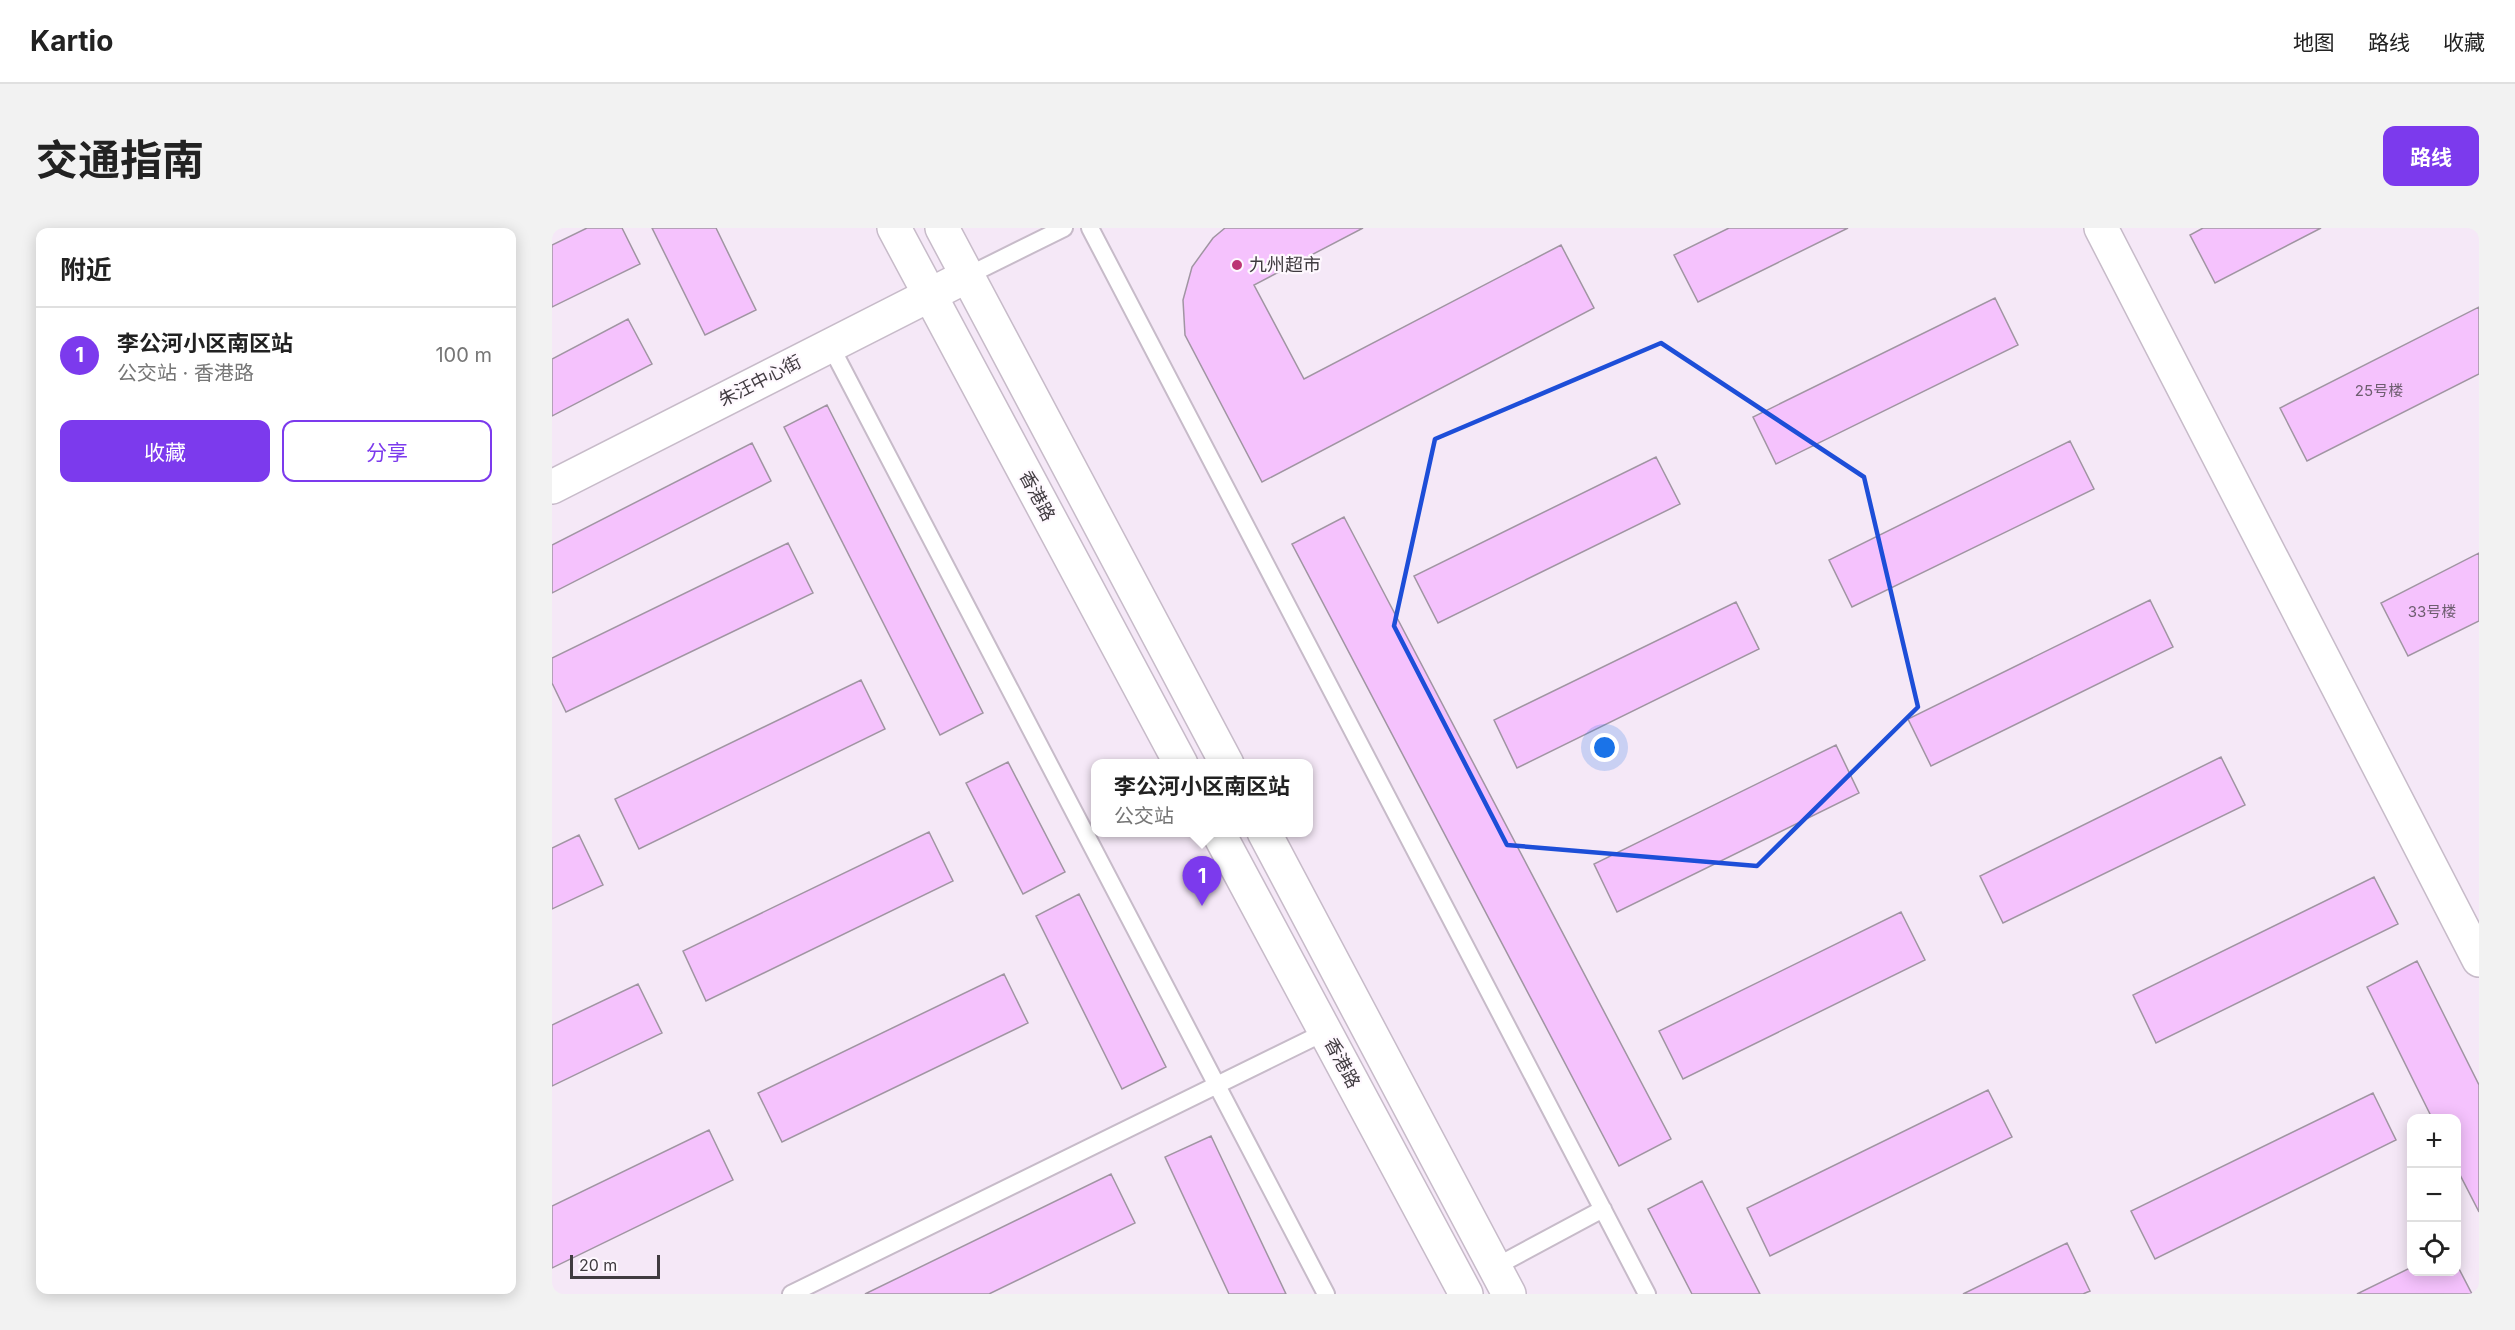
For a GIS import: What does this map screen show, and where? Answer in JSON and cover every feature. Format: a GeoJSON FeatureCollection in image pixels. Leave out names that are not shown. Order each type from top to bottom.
{"type":"FeatureCollection","features":[{"type":"Feature","properties":{"kind":"main road","name":"香港路"},"geometry":{"type":"LineString","coordinates":[[894,228],[1178,759]]}},
{"type":"Feature","properties":{"kind":"main road"},"geometry":{"type":"LineString","coordinates":[[942,228],[1224,759]]}},
{"type":"Feature","properties":{"kind":"main road"},"geometry":{"type":"LineString","coordinates":[[2101,228],[2479,960]]}},
{"type":"Feature","properties":{"kind":"main road","name":"朱汪中心街"},"geometry":{"type":"LineString","coordinates":[[552,487],[967,276]]}},
{"type":"Feature","properties":{"kind":"main road","name":"香港路"},"geometry":{"type":"LineString","coordinates":[[1221,837],[1466,1294]]}},
{"type":"Feature","properties":{"kind":"main road"},"geometry":{"type":"LineString","coordinates":[[1267,837],[1502,1280]]}},
{"type":"Feature","properties":{"kind":"lane"},"geometry":{"type":"LineString","coordinates":[[967,276],[1064,228]]}},
{"type":"Feature","properties":{"kind":"lane"},"geometry":{"type":"LineString","coordinates":[[1090,228],[1647,1294]]}},
{"type":"Feature","properties":{"kind":"lane"},"geometry":{"type":"LineString","coordinates":[[830,345],[1219,1084],[1326,1294]]}},
{"type":"Feature","properties":{"kind":"lane"},"geometry":{"type":"LineString","coordinates":[[792,1294],[1325,1032]]}},
{"type":"Feature","properties":{"kind":"lane"},"geometry":{"type":"LineString","coordinates":[[1502,1280],[1603,1209]]}},
{"type":"Feature","properties":{"kind":"highlighted area"},"geometry":{"type":"Polygon","coordinates":[[[1661,343],[1864,477],[1918,707],[1757,866],[1507,845],[1394,626],[1435,439],[1661,343]]]}},
{"type":"Feature","properties":{"kind":"building"},"geometry":{"type":"Polygon","coordinates":[[[587,228],[622,228],[640,264],[552,307],[552,245],[587,228]]]}},
{"type":"Feature","properties":{"kind":"building"},"geometry":{"type":"Polygon","coordinates":[[[652,228],[716,228],[756,310],[705,335],[652,228]]]}},
{"type":"Feature","properties":{"kind":"building"},"geometry":{"type":"Polygon","coordinates":[[[1225,228],[1363,228],[1254,285],[1304,379],[1561,245],[1594,308],[1262,482],[1185,335],[1183,300],[1192,267],[1213,238],[1225,228]]]}},
{"type":"Feature","properties":{"kind":"building"},"geometry":{"type":"Polygon","coordinates":[[[1729,228],[1848,228],[1698,302],[1674,255],[1729,228]]]}},
{"type":"Feature","properties":{"kind":"building"},"geometry":{"type":"Polygon","coordinates":[[[2203,228],[2321,228],[2215,283],[2190,235],[2203,228]]]}},
{"type":"Feature","properties":{"kind":"building"},"geometry":{"type":"Polygon","coordinates":[[[1995,298],[2018,345],[1776,464],[1753,417],[1995,298]]]}},
{"type":"Feature","properties":{"kind":"building"},"geometry":{"type":"Polygon","coordinates":[[[2479,307],[2479,374],[2307,461],[2280,408],[2479,307]]]}},
{"type":"Feature","properties":{"kind":"building"},"geometry":{"type":"Polygon","coordinates":[[[628,319],[652,364],[552,416],[552,359],[628,319]]]}},
{"type":"Feature","properties":{"kind":"building"},"geometry":{"type":"Polygon","coordinates":[[[827,405],[983,713],[940,735],[784,427],[827,405]]]}},
{"type":"Feature","properties":{"kind":"building"},"geometry":{"type":"Polygon","coordinates":[[[2070,441],[2094,489],[1852,607],[1829,560],[2070,441]]]}},
{"type":"Feature","properties":{"kind":"building"},"geometry":{"type":"Polygon","coordinates":[[[752,443],[771,481],[552,593],[552,545],[752,443]]]}},
{"type":"Feature","properties":{"kind":"building"},"geometry":{"type":"Polygon","coordinates":[[[1656,457],[1680,504],[1438,623],[1414,576],[1656,457]]]}},
{"type":"Feature","properties":{"kind":"building"},"geometry":{"type":"Polygon","coordinates":[[[1344,517],[1671,1139],[1619,1166],[1292,544],[1344,517]]]}},
{"type":"Feature","properties":{"kind":"building"},"geometry":{"type":"Polygon","coordinates":[[[788,543],[813,593],[566,712],[552,683],[552,658],[788,543]]]}},
{"type":"Feature","properties":{"kind":"building"},"geometry":{"type":"Polygon","coordinates":[[[2479,553],[2479,621],[2408,656],[2381,603],[2479,553]]]}},
{"type":"Feature","properties":{"kind":"building"},"geometry":{"type":"Polygon","coordinates":[[[2150,600],[2173,647],[1931,766],[1908,719],[2150,600]]]}},
{"type":"Feature","properties":{"kind":"building"},"geometry":{"type":"Polygon","coordinates":[[[1736,602],[1759,649],[1517,768],[1494,720],[1736,602]]]}},
{"type":"Feature","properties":{"kind":"building"},"geometry":{"type":"Polygon","coordinates":[[[861,680],[885,729],[639,849],[615,799],[861,680]]]}},
{"type":"Feature","properties":{"kind":"building"},"geometry":{"type":"Polygon","coordinates":[[[1836,745],[1859,793],[1617,912],[1594,864],[1836,745]]]}},
{"type":"Feature","properties":{"kind":"building"},"geometry":{"type":"Polygon","coordinates":[[[2221,757],[2245,805],[2003,923],[1980,876],[2221,757]]]}},
{"type":"Feature","properties":{"kind":"building"},"geometry":{"type":"Polygon","coordinates":[[[1008,762],[1065,872],[1023,894],[966,783],[1008,762]]]}},
{"type":"Feature","properties":{"kind":"building"},"geometry":{"type":"Polygon","coordinates":[[[929,832],[953,881],[706,1001],[683,951],[929,832]]]}},
{"type":"Feature","properties":{"kind":"building"},"geometry":{"type":"Polygon","coordinates":[[[579,835],[603,885],[552,909],[552,848],[579,835]]]}},
{"type":"Feature","properties":{"kind":"building"},"geometry":{"type":"Polygon","coordinates":[[[2374,877],[2398,924],[2156,1043],[2133,995],[2374,877]]]}},
{"type":"Feature","properties":{"kind":"building"},"geometry":{"type":"Polygon","coordinates":[[[1079,894],[1166,1067],[1122,1089],[1036,916],[1079,894]]]}},
{"type":"Feature","properties":{"kind":"building"},"geometry":{"type":"Polygon","coordinates":[[[1901,912],[1925,960],[1683,1079],[1659,1031],[1901,912]]]}},
{"type":"Feature","properties":{"kind":"building"},"geometry":{"type":"Polygon","coordinates":[[[2417,961],[2479,1085],[2479,1212],[2461,1177],[2461,1114],[2430,1114],[2367,987],[2417,961]]]}},
{"type":"Feature","properties":{"kind":"building"},"geometry":{"type":"Polygon","coordinates":[[[1004,974],[1028,1023],[782,1142],[758,1093],[1004,974]]]}},
{"type":"Feature","properties":{"kind":"building"},"geometry":{"type":"Polygon","coordinates":[[[638,984],[662,1033],[552,1086],[552,1025],[638,984]]]}},
{"type":"Feature","properties":{"kind":"building"},"geometry":{"type":"Polygon","coordinates":[[[1988,1090],[2012,1137],[1770,1256],[1747,1208],[1988,1090]]]}},
{"type":"Feature","properties":{"kind":"building"},"geometry":{"type":"Polygon","coordinates":[[[2373,1093],[2396,1140],[2155,1259],[2131,1211],[2373,1093]]]}},
{"type":"Feature","properties":{"kind":"building"},"geometry":{"type":"Polygon","coordinates":[[[709,1130],[733,1180],[552,1268],[552,1206],[709,1130]]]}},
{"type":"Feature","properties":{"kind":"building"},"geometry":{"type":"Polygon","coordinates":[[[1211,1136],[1286,1294],[1229,1294],[1165,1157],[1211,1136]]]}},
{"type":"Feature","properties":{"kind":"building"},"geometry":{"type":"Polygon","coordinates":[[[1111,1174],[1135,1223],[989,1294],[865,1294],[1111,1174]]]}},
{"type":"Feature","properties":{"kind":"building"},"geometry":{"type":"Polygon","coordinates":[[[1702,1181],[1760,1294],[1692,1294],[1648,1209],[1702,1181]]]}},
{"type":"Feature","properties":{"kind":"building"},"geometry":{"type":"Polygon","coordinates":[[[2067,1243],[2090,1291],[2083,1294],[1963,1294],[2067,1243]]]}},
{"type":"Feature","properties":{"kind":"building"},"geometry":{"type":"Polygon","coordinates":[[[2407,1269],[2407,1276],[2461,1276],[2461,1273],[2472,1294],[2357,1294],[2407,1269]]]}},
{"type":"Feature","properties":{"kind":"place","name":"九州超市"},"geometry":{"type":"Point","coordinates":[1237,265]}},
{"type":"Feature","properties":{"kind":"place","name":"李公河小区南区站"},"geometry":{"type":"Point","coordinates":[1202,906]}}]}
